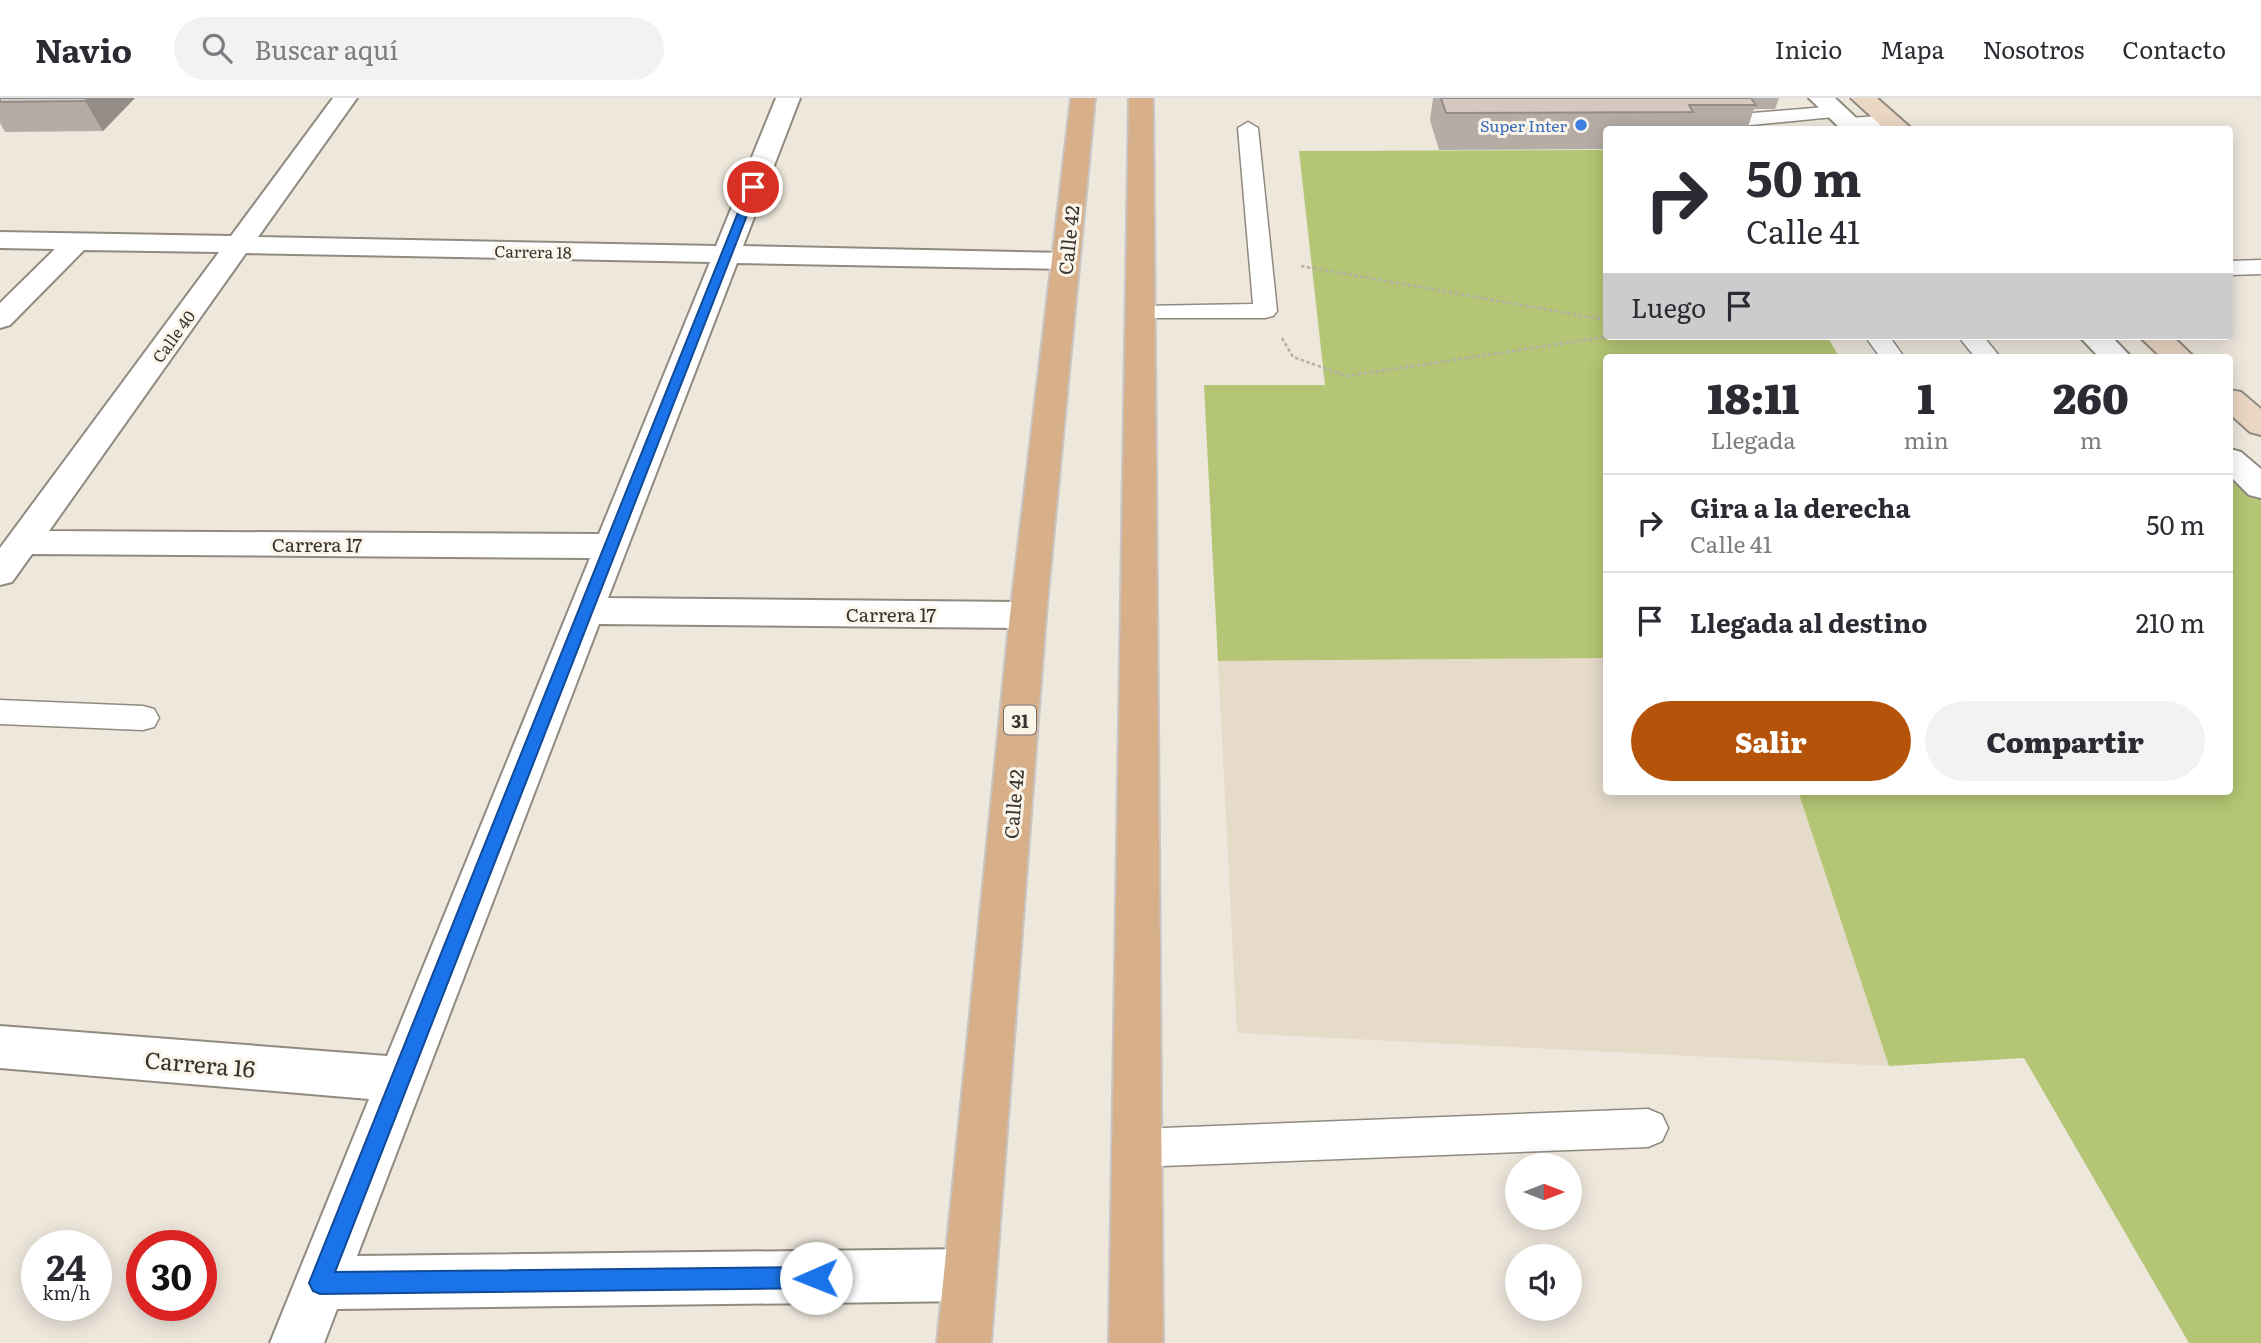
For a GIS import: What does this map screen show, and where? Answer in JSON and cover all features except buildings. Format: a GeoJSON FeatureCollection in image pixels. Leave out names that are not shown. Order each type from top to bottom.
{"type":"FeatureCollection","features":[{"type":"Feature","properties":{"kind":"main road","name":"Calle 42"},"geometry":{"type":"LineString","coordinates":[[964,1343],[1028,615],[1083,98]]}},
{"type":"Feature","properties":{"kind":"main road"},"geometry":{"type":"LineString","coordinates":[[1863,98],[1896,125]]}},
{"type":"Feature","properties":{"kind":"main road"},"geometry":{"type":"LineString","coordinates":[[1136,1343],[1144,102]]}},
{"type":"Feature","properties":{"kind":"main road"},"geometry":{"type":"LineString","coordinates":[[2159,340],[2175,354]]}},
{"type":"Feature","properties":{"kind":"main road"},"geometry":{"type":"LineString","coordinates":[[2233,401],[2261,425]]}},
{"type":"Feature","properties":{"kind":"street","name":"Calle 40"},"geometry":{"type":"LineString","coordinates":[[0,573],[345,98]]}},
{"type":"Feature","properties":{"kind":"street"},"geometry":{"type":"LineString","coordinates":[[297,1343],[788,98]]}},
{"type":"Feature","properties":{"kind":"street","name":"Carrera 18"},"geometry":{"type":"LineString","coordinates":[[0,240],[1065,261]]}},
{"type":"Feature","properties":{"kind":"street"},"geometry":{"type":"LineString","coordinates":[[0,319],[76,243]]}},
{"type":"Feature","properties":{"kind":"street"},"geometry":{"type":"LineString","coordinates":[[2098,340],[2113,354]]}},
{"type":"Feature","properties":{"kind":"street"},"geometry":{"type":"LineString","coordinates":[[2233,462],[2261,487]]}},
{"type":"Feature","properties":{"kind":"street","name":"Carrera 17"},"geometry":{"type":"LineString","coordinates":[[23,542],[612,545]]}},
{"type":"Feature","properties":{"kind":"street","name":"Carrera 17"},"geometry":{"type":"LineString","coordinates":[[585,611],[1028,615]]}},
{"type":"Feature","properties":{"kind":"street","name":"Carrera 16"},"geometry":{"type":"LineString","coordinates":[[0,1047],[400,1079]]}},
{"type":"Feature","properties":{"kind":"street"},"geometry":{"type":"LineString","coordinates":[[320,1283],[970,1275]]}},
{"type":"Feature","properties":{"kind":"lane"},"geometry":{"type":"LineString","coordinates":[[1741,120],[1841,116],[1896,125]]}},
{"type":"Feature","properties":{"kind":"lane"},"geometry":{"type":"LineString","coordinates":[[1141,313],[1265,311],[1248,128]]}},
{"type":"Feature","properties":{"kind":"lane"},"geometry":{"type":"LineString","coordinates":[[2233,268],[2261,267]]}},
{"type":"Feature","properties":{"kind":"lane"},"geometry":{"type":"LineString","coordinates":[[1973,340],[1985,354]]}},
{"type":"Feature","properties":{"kind":"lane"},"geometry":{"type":"LineString","coordinates":[[0,712],[143,718]]}},
{"type":"Feature","properties":{"kind":"lane"},"geometry":{"type":"LineString","coordinates":[[1137,1147],[1648,1128]]}},
{"type":"Feature","properties":{"kind":"path"},"geometry":{"type":"LineString","coordinates":[[1260,259],[1603,319]]}},
{"type":"Feature","properties":{"kind":"path"},"geometry":{"type":"LineString","coordinates":[[1265,311],[1293,357],[1347,376],[1603,337]]}},
{"type":"Feature","properties":{"kind":"shaded area"},"geometry":{"type":"Polygon","coordinates":[[[1603,658],[1603,795],[1799,795],[1889,1066],[1237,1033],[1218,661],[1603,658]]]}},
{"type":"Feature","properties":{"kind":"green space"},"geometry":{"type":"Polygon","coordinates":[[[1603,150],[1603,340],[1829,340],[1837,354],[1603,354],[1603,658],[1218,661],[1204,385],[1325,385],[1299,151],[1603,150]]]}},
{"type":"Feature","properties":{"kind":"green space"},"geometry":{"type":"Polygon","coordinates":[[[2233,453],[2261,478],[2261,1343],[2189,1343],[2024,1058],[1889,1066],[1799,795],[2233,795],[2233,453]]]}},
{"type":"Feature","properties":{"kind":"place","name":"Super Inter"},"geometry":{"type":"Point","coordinates":[1581,125]}},
{"type":"Feature","properties":{"kind":"route"},"geometry":{"type":"LineString","coordinates":[[753,187],[320,1283],[816,1278]]}}]}
